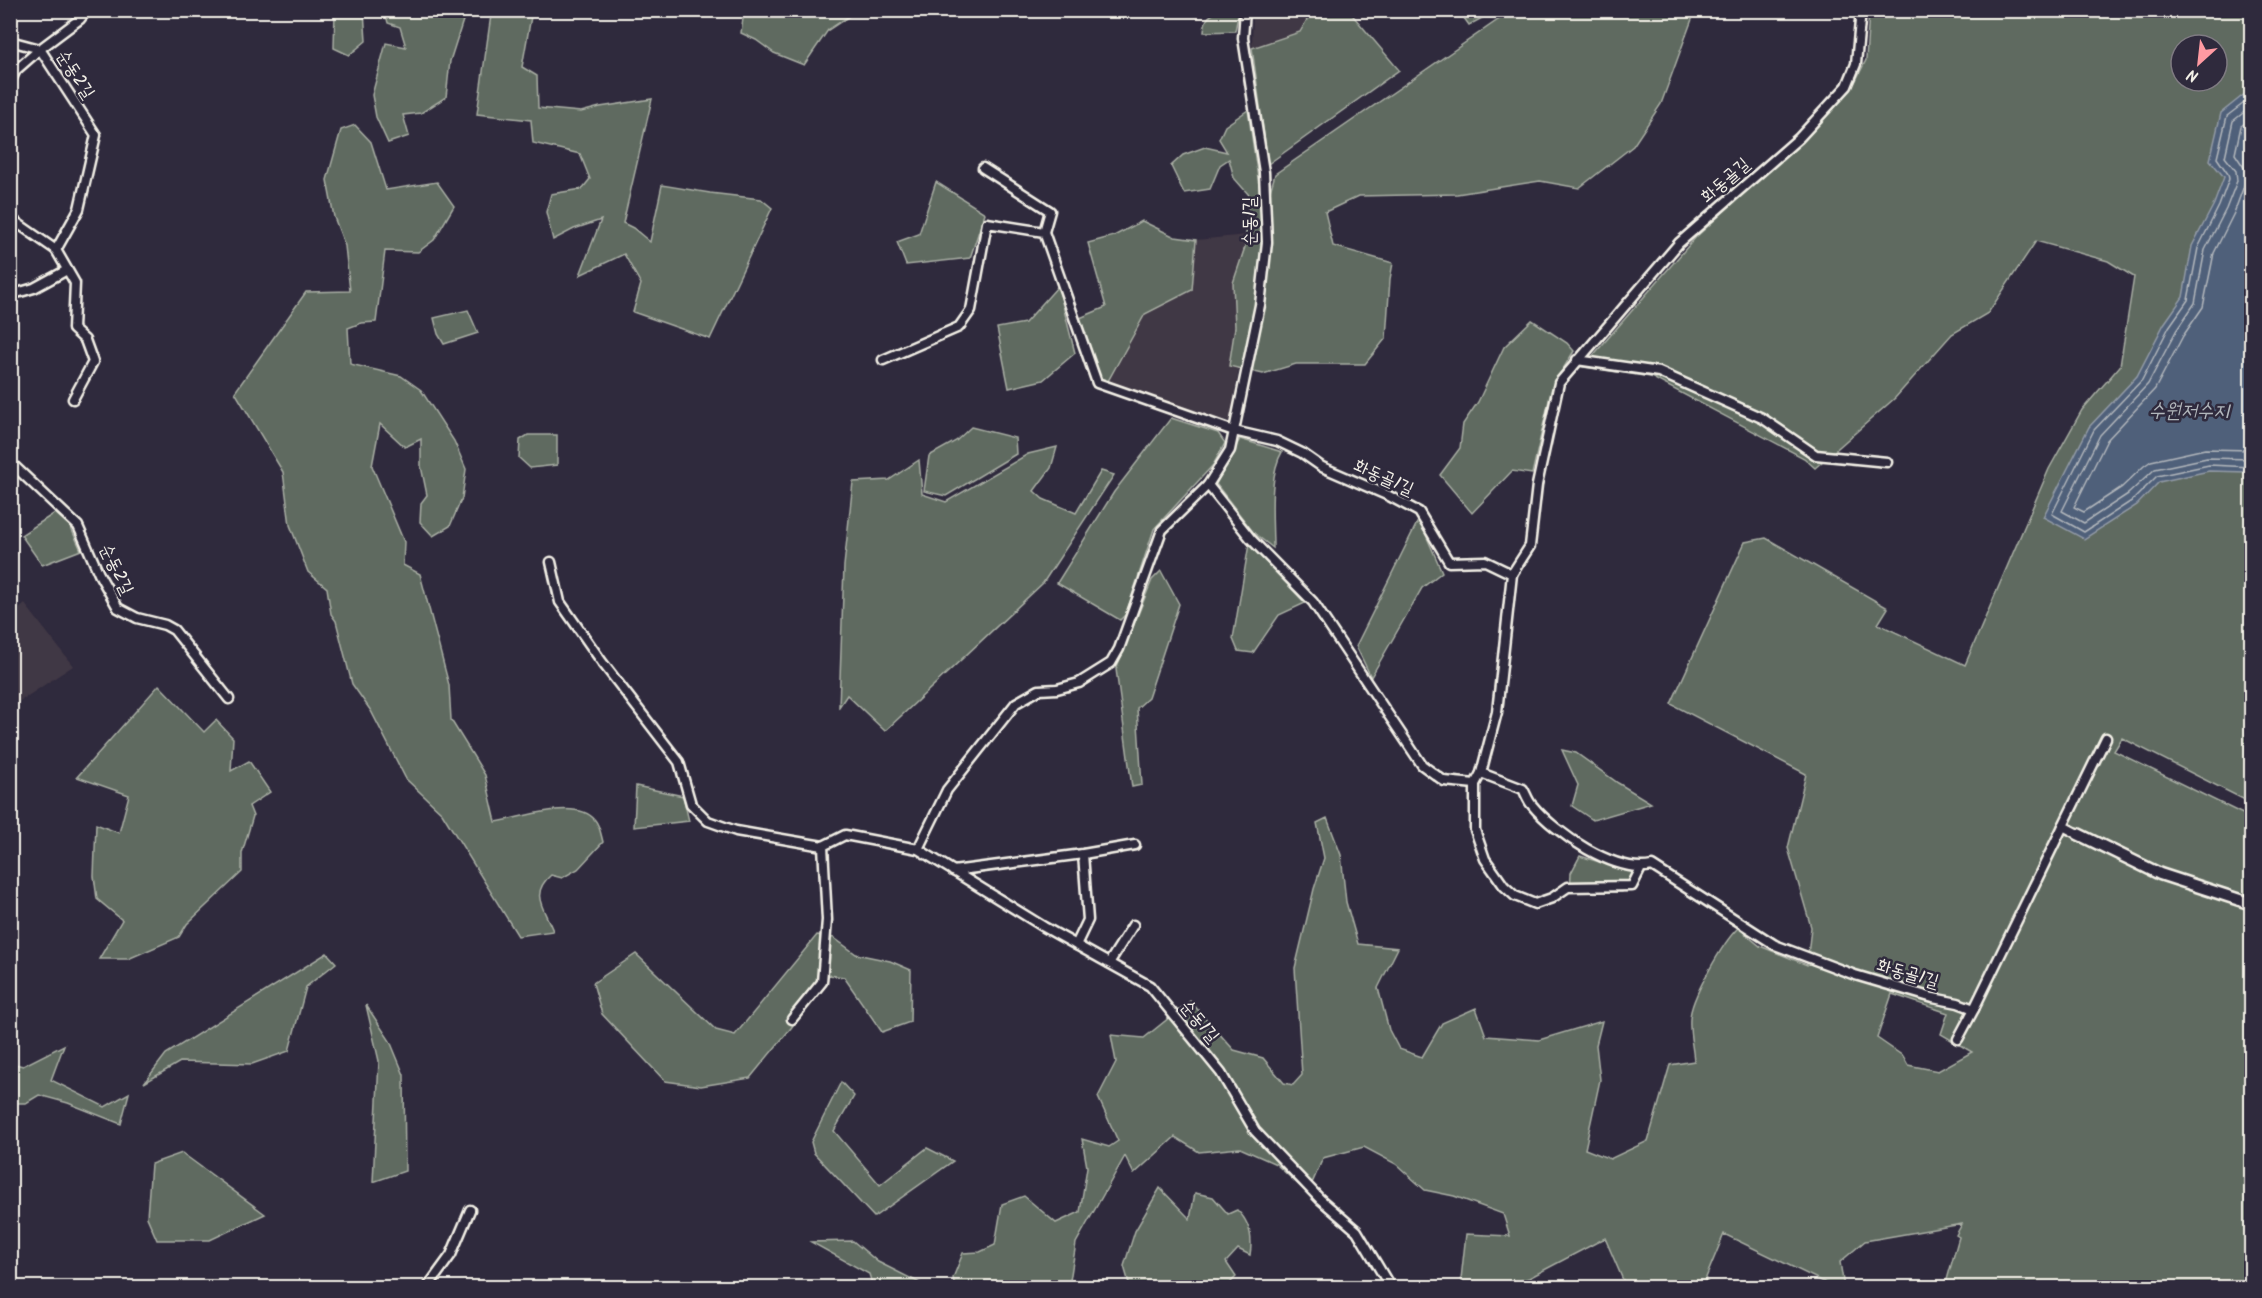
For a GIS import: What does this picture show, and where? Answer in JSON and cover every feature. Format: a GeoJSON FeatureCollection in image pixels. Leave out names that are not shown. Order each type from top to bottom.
{"type":"FeatureCollection","features":[{"type":"Feature","properties":{"kind":"street","name":"순동2길"},"geometry":{"type":"LineString","coordinates":[[10,82],[16,69],[80,19],[87,10]]}},
{"type":"Feature","properties":{"kind":"street","name":"순동1길"},"geometry":{"type":"LineString","coordinates":[[918,849],[947,790],[1016,703],[1039,690],[1079,683],[1111,663],[1119,649],[1162,530],[1208,485],[1230,450],[1260,305],[1267,242],[1264,172],[1243,38],[1245,10]]}},
{"type":"Feature","properties":{"kind":"street","name":"화동골길"},"geometry":{"type":"LineString","coordinates":[[1512,574],[1530,546],[1537,485],[1559,383],[1679,243],[1799,138],[1847,86],[1856,64],[1861,10]]}},
{"type":"Feature","properties":{"kind":"street","name":"순동2길"},"geometry":{"type":"LineString","coordinates":[[10,41],[40,49],[96,135],[79,209],[56,250]]}},
{"type":"Feature","properties":{"kind":"street"},"geometry":{"type":"LineString","coordinates":[[983,168],[1050,211],[1044,232],[1097,383],[1234,431]]}},
{"type":"Feature","properties":{"kind":"street"},"geometry":{"type":"LineString","coordinates":[[10,219],[56,250],[75,283],[73,329],[85,340],[93,362],[74,399]]}},
{"type":"Feature","properties":{"kind":"street"},"geometry":{"type":"LineString","coordinates":[[883,360],[959,327],[971,310],[987,224],[1044,232]]}},
{"type":"Feature","properties":{"kind":"street"},"geometry":{"type":"LineString","coordinates":[[10,294],[34,288],[68,270]]}},
{"type":"Feature","properties":{"kind":"street"},"geometry":{"type":"LineString","coordinates":[[1577,360],[1659,372],[1762,418],[1816,455],[1887,462]]}},
{"type":"Feature","properties":{"kind":"street","name":"화동골1길"},"geometry":{"type":"LineString","coordinates":[[1234,431],[1277,441],[1302,453],[1322,468],[1389,496],[1419,512],[1449,562],[1485,561],[1512,574]]}},
{"type":"Feature","properties":{"kind":"street","name":"순동2길"},"geometry":{"type":"LineString","coordinates":[[10,462],[78,526],[99,574],[118,608],[137,618],[165,625],[174,630],[229,699]]}},
{"type":"Feature","properties":{"kind":"street"},"geometry":{"type":"LineString","coordinates":[[1208,485],[1251,539],[1313,602],[1369,682],[1422,765],[1444,781],[1474,784]]}},
{"type":"Feature","properties":{"kind":"street"},"geometry":{"type":"LineString","coordinates":[[551,562],[560,602],[602,662],[679,762],[691,804],[708,821],[736,831],[823,846],[826,920],[822,982],[792,1019]]}},
{"type":"Feature","properties":{"kind":"street"},"geometry":{"type":"LineString","coordinates":[[1512,574],[1497,711],[1481,773],[1474,784],[1475,830],[1485,859],[1504,886],[1515,896],[1534,904],[1552,898],[1568,887],[1632,886],[1641,868]]}},
{"type":"Feature","properties":{"kind":"street"},"geometry":{"type":"LineString","coordinates":[[1958,1039],[2106,738]]}},
{"type":"Feature","properties":{"kind":"street","name":"화동골1길"},"geometry":{"type":"LineString","coordinates":[[1481,773],[1523,789],[1531,805],[1575,843],[1600,856],[1641,868],[1652,866],[1775,945],[1855,975],[1974,1009]]}},
{"type":"Feature","properties":{"kind":"street"},"geometry":{"type":"LineString","coordinates":[[2063,826],[2160,874],[2252,904]]}},
{"type":"Feature","properties":{"kind":"street","name":"순동1길"},"geometry":{"type":"LineString","coordinates":[[823,846],[845,836],[918,849],[1076,945],[1150,986],[1221,1073],[1255,1131],[1320,1199],[1357,1231],[1391,1287]]}},
{"type":"Feature","properties":{"kind":"street"},"geometry":{"type":"LineString","coordinates":[[953,870],[1083,855],[1135,845]]}},
{"type":"Feature","properties":{"kind":"street"},"geometry":{"type":"LineString","coordinates":[[1076,945],[1088,920],[1083,855]]}},
{"type":"Feature","properties":{"kind":"street"},"geometry":{"type":"LineString","coordinates":[[1109,963],[1133,925]]}},
{"type":"Feature","properties":{"kind":"street"},"geometry":{"type":"LineString","coordinates":[[427,1287],[451,1255],[470,1210]]}},
{"type":"Feature","properties":{"kind":"shaded area"},"geometry":{"type":"Polygon","coordinates":[[[1253,11],[1312,11],[1301,32],[1252,48],[1253,11]]]}},
{"type":"Feature","properties":{"kind":"shaded area"},"geometry":{"type":"Polygon","coordinates":[[[1246,235],[1245,247],[1233,283],[1235,327],[1229,366],[1239,369],[1230,421],[1218,419],[1108,381],[1145,314],[1192,290],[1196,240],[1246,235]]]}},
{"type":"Feature","properties":{"kind":"shaded area"},"geometry":{"type":"Polygon","coordinates":[[[25,604],[73,666],[11,707],[11,616],[25,604]]]}},
{"type":"Feature","properties":{"kind":"green space"},"geometry":{"type":"Polygon","coordinates":[[[744,10],[857,11],[828,30],[804,65],[774,53],[741,33],[744,10]]]}},
{"type":"Feature","properties":{"kind":"green space"},"geometry":{"type":"Polygon","coordinates":[[[335,11],[364,11],[366,41],[349,55],[334,48],[335,11]]]}},
{"type":"Feature","properties":{"kind":"green space"},"geometry":{"type":"Polygon","coordinates":[[[385,11],[466,11],[450,61],[446,97],[421,113],[403,115],[409,136],[388,143],[376,117],[372,95],[386,43],[406,47],[400,27],[388,23],[385,11]]]}},
{"type":"Feature","properties":{"kind":"green space"},"geometry":{"type":"Polygon","coordinates":[[[466,11],[532,11],[522,67],[537,76],[538,108],[581,112],[652,99],[623,223],[650,242],[662,185],[761,199],[772,208],[710,339],[633,312],[641,284],[624,254],[580,275],[601,220],[574,229],[553,240],[546,212],[551,194],[582,189],[590,179],[580,154],[533,143],[531,120],[477,114],[491,15],[466,11]]]}},
{"type":"Feature","properties":{"kind":"green space"},"geometry":{"type":"Polygon","coordinates":[[[1218,11],[1239,11],[1235,31],[1204,32],[1207,19],[1218,11]]]}},
{"type":"Feature","properties":{"kind":"green space"},"geometry":{"type":"Polygon","coordinates":[[[1312,11],[1349,11],[1399,70],[1268,164],[1252,48],[1300,32],[1312,11]]]}},
{"type":"Feature","properties":{"kind":"green space"},"geometry":{"type":"Polygon","coordinates":[[[1459,11],[1495,11],[1469,25],[1459,11]]]}},
{"type":"Feature","properties":{"kind":"green space"},"geometry":{"type":"Polygon","coordinates":[[[1511,11],[1695,11],[1661,104],[1633,146],[1579,188],[1540,181],[1457,194],[1359,196],[1325,212],[1333,246],[1393,263],[1386,338],[1365,364],[1296,364],[1263,374],[1229,366],[1235,327],[1233,283],[1245,247],[1249,195],[1234,178],[1229,159],[1220,165],[1210,189],[1184,193],[1171,166],[1183,155],[1205,147],[1227,152],[1219,139],[1225,126],[1248,110],[1260,192],[1270,192],[1275,174],[1511,11]]]}},
{"type":"Feature","properties":{"kind":"green space"},"geometry":{"type":"Polygon","coordinates":[[[1869,11],[2248,11],[2252,37],[2251,803],[2122,738],[2114,751],[2251,818],[2251,1287],[1945,1287],[1959,1237],[1956,1235],[1962,1224],[1865,1241],[1840,1262],[1844,1287],[1834,1287],[1724,1234],[1705,1280],[1712,1287],[1626,1287],[1605,1238],[1529,1278],[1499,1287],[1466,1287],[1461,1279],[1466,1234],[1510,1236],[1503,1214],[1454,1196],[1425,1190],[1396,1164],[1364,1147],[1323,1158],[1313,1181],[1304,1190],[1276,1164],[1240,1148],[1199,1152],[1175,1137],[1134,1174],[1125,1156],[1076,1243],[1069,1287],[955,1287],[953,1278],[963,1253],[980,1252],[995,1245],[1002,1204],[1024,1196],[1056,1223],[1080,1212],[1087,1167],[1082,1139],[1109,1147],[1118,1141],[1098,1097],[1116,1062],[1111,1035],[1144,1038],[1190,1001],[1234,1050],[1263,1058],[1284,1083],[1293,1085],[1302,1075],[1295,968],[1324,858],[1317,823],[1327,818],[1341,855],[1346,902],[1358,944],[1398,948],[1378,988],[1389,1030],[1399,1049],[1422,1057],[1442,1023],[1476,1008],[1486,1036],[1539,1040],[1602,1021],[1596,1045],[1600,1080],[1585,1149],[1610,1159],[1648,1141],[1670,1065],[1694,1061],[1690,1030],[1691,1010],[1709,971],[1738,928],[1760,946],[1807,965],[1811,927],[1788,848],[1806,774],[1671,704],[1745,542],[1766,538],[1888,608],[1878,624],[1965,665],[2049,469],[2082,410],[2120,366],[2134,277],[2108,261],[2036,241],[1988,313],[1952,334],[1895,398],[1815,468],[1804,458],[1651,377],[1583,367],[1696,237],[1808,135],[1852,88],[1866,60],[1869,11]],[[1892,994],[1877,1038],[1903,1056],[1908,1065],[1938,1071],[1972,1052],[1941,1034],[1948,1013],[1892,994]]]}},
{"type":"Feature","properties":{"kind":"green space"},"geometry":{"type":"Polygon","coordinates":[[[355,125],[371,142],[386,190],[437,182],[454,206],[434,240],[418,252],[385,251],[376,322],[361,323],[348,328],[350,364],[401,376],[421,390],[454,441],[466,469],[462,498],[450,526],[433,536],[420,522],[421,503],[427,495],[421,466],[421,439],[405,447],[380,424],[372,466],[404,542],[403,565],[420,574],[449,685],[451,720],[485,775],[496,822],[562,809],[587,813],[595,820],[599,828],[603,842],[578,869],[562,878],[551,875],[544,882],[540,902],[553,931],[518,936],[442,813],[406,779],[371,711],[352,684],[336,621],[331,614],[327,588],[308,572],[290,525],[283,472],[235,392],[306,292],[350,291],[345,246],[334,217],[327,180],[341,130],[355,125]]]}},
{"type":"Feature","properties":{"kind":"green space"},"geometry":{"type":"Polygon","coordinates":[[[936,182],[985,213],[970,258],[906,265],[897,242],[919,234],[936,182]]]}},
{"type":"Feature","properties":{"kind":"green space"},"geometry":{"type":"Polygon","coordinates":[[[1142,221],[1175,237],[1196,240],[1192,290],[1145,314],[1108,381],[1101,380],[1080,318],[1106,307],[1088,243],[1114,236],[1142,221]]]}},
{"type":"Feature","properties":{"kind":"green space"},"geometry":{"type":"Polygon","coordinates":[[[1058,286],[1075,353],[1043,380],[1009,388],[997,328],[1025,323],[1058,286]]]}},
{"type":"Feature","properties":{"kind":"green space"},"geometry":{"type":"Polygon","coordinates":[[[468,310],[478,333],[444,344],[438,334],[434,318],[468,310]]]}},
{"type":"Feature","properties":{"kind":"green space"},"geometry":{"type":"Polygon","coordinates":[[[1532,320],[1567,343],[1574,351],[1552,387],[1532,474],[1512,471],[1472,513],[1440,475],[1460,448],[1463,424],[1478,402],[1504,347],[1532,320]]]}},
{"type":"Feature","properties":{"kind":"green space"},"geometry":{"type":"Polygon","coordinates":[[[1171,418],[1218,433],[1225,443],[1213,465],[1154,529],[1126,614],[1120,620],[1057,583],[1114,492],[1171,418]]]}},
{"type":"Feature","properties":{"kind":"green space"},"geometry":{"type":"Polygon","coordinates":[[[971,427],[1015,438],[1016,454],[946,496],[924,491],[929,456],[956,441],[971,427]]]}},
{"type":"Feature","properties":{"kind":"green space"},"geometry":{"type":"Polygon","coordinates":[[[528,435],[557,435],[557,465],[530,468],[519,458],[520,440],[528,435]]]}},
{"type":"Feature","properties":{"kind":"green space"},"geometry":{"type":"Polygon","coordinates":[[[1240,439],[1282,452],[1273,485],[1273,548],[1254,533],[1216,484],[1240,439]]]}},
{"type":"Feature","properties":{"kind":"green space"},"geometry":{"type":"Polygon","coordinates":[[[1057,447],[1051,468],[1034,491],[1043,499],[1076,513],[1101,471],[1114,475],[1043,583],[885,731],[847,695],[839,707],[844,566],[853,482],[889,480],[919,460],[922,494],[946,502],[1028,454],[1057,447]]]}},
{"type":"Feature","properties":{"kind":"green space"},"geometry":{"type":"Polygon","coordinates":[[[55,513],[70,526],[81,550],[42,565],[21,535],[55,513]]]}},
{"type":"Feature","properties":{"kind":"green space"},"geometry":{"type":"Polygon","coordinates":[[[1419,519],[1442,572],[1422,588],[1371,677],[1356,646],[1419,519]]]}},
{"type":"Feature","properties":{"kind":"green space"},"geometry":{"type":"Polygon","coordinates":[[[1249,544],[1305,603],[1279,615],[1253,653],[1238,651],[1233,639],[1249,544]]]}},
{"type":"Feature","properties":{"kind":"green space"},"geometry":{"type":"Polygon","coordinates":[[[1161,571],[1179,604],[1148,698],[1137,708],[1142,785],[1132,787],[1116,669],[1152,580],[1161,571]]]}},
{"type":"Feature","properties":{"kind":"green space"},"geometry":{"type":"Polygon","coordinates":[[[159,685],[204,732],[216,720],[233,738],[231,771],[249,761],[270,792],[249,806],[253,816],[242,853],[242,872],[187,924],[179,937],[128,959],[99,959],[122,920],[97,899],[94,876],[96,824],[119,833],[129,795],[77,777],[159,685]]]}},
{"type":"Feature","properties":{"kind":"green space"},"geometry":{"type":"Polygon","coordinates":[[[1562,750],[1576,753],[1651,803],[1593,820],[1572,806],[1578,785],[1562,750]]]}},
{"type":"Feature","properties":{"kind":"green space"},"geometry":{"type":"Polygon","coordinates":[[[636,786],[683,796],[689,821],[634,827],[636,786]]]}},
{"type":"Feature","properties":{"kind":"green space"},"geometry":{"type":"Polygon","coordinates":[[[1580,856],[1635,873],[1622,892],[1570,891],[1571,873],[1580,856]]]}},
{"type":"Feature","properties":{"kind":"green space"},"geometry":{"type":"Polygon","coordinates":[[[817,935],[834,938],[856,954],[890,961],[911,970],[910,1022],[882,1032],[844,977],[829,975],[791,1028],[750,1078],[701,1086],[665,1081],[602,1014],[593,983],[636,954],[716,1030],[735,1035],[817,935]]]}},
{"type":"Feature","properties":{"kind":"green space"},"geometry":{"type":"Polygon","coordinates":[[[327,953],[336,963],[306,987],[289,1051],[252,1064],[180,1062],[144,1083],[166,1054],[327,953]]]}},
{"type":"Feature","properties":{"kind":"green space"},"geometry":{"type":"Polygon","coordinates":[[[366,1005],[390,1041],[404,1075],[405,1171],[373,1182],[379,1061],[366,1005]]]}},
{"type":"Feature","properties":{"kind":"green space"},"geometry":{"type":"Polygon","coordinates":[[[64,1045],[51,1080],[105,1107],[129,1093],[121,1124],[68,1103],[39,1095],[26,1103],[11,1103],[11,1063],[23,1066],[64,1045]]]}},
{"type":"Feature","properties":{"kind":"green space"},"geometry":{"type":"Polygon","coordinates":[[[841,1082],[854,1096],[834,1131],[880,1185],[927,1148],[953,1161],[874,1217],[814,1153],[811,1142],[841,1082]]]}},
{"type":"Feature","properties":{"kind":"green space"},"geometry":{"type":"Polygon","coordinates":[[[182,1153],[265,1214],[210,1240],[157,1240],[147,1217],[151,1164],[182,1153]]]}},
{"type":"Feature","properties":{"kind":"green space"},"geometry":{"type":"Polygon","coordinates":[[[1160,1188],[1190,1219],[1195,1193],[1213,1197],[1228,1214],[1237,1210],[1245,1220],[1251,1242],[1250,1255],[1238,1249],[1226,1262],[1236,1277],[1229,1284],[1231,1287],[1130,1287],[1124,1266],[1135,1231],[1160,1188]]]}},
{"type":"Feature","properties":{"kind":"green space"},"geometry":{"type":"Polygon","coordinates":[[[853,1241],[878,1262],[922,1284],[923,1287],[873,1287],[869,1274],[811,1242],[853,1241]]]}},
{"type":"Feature","properties":{"kind":"water","name":"수원저수지"},"geometry":{"type":"Polygon","coordinates":[[[2251,89],[2251,474],[2209,471],[2159,482],[2137,505],[2084,539],[2043,517],[2089,427],[2137,376],[2164,324],[2183,297],[2192,246],[2214,204],[2224,177],[2210,160],[2221,113],[2251,89]]]}}]}
